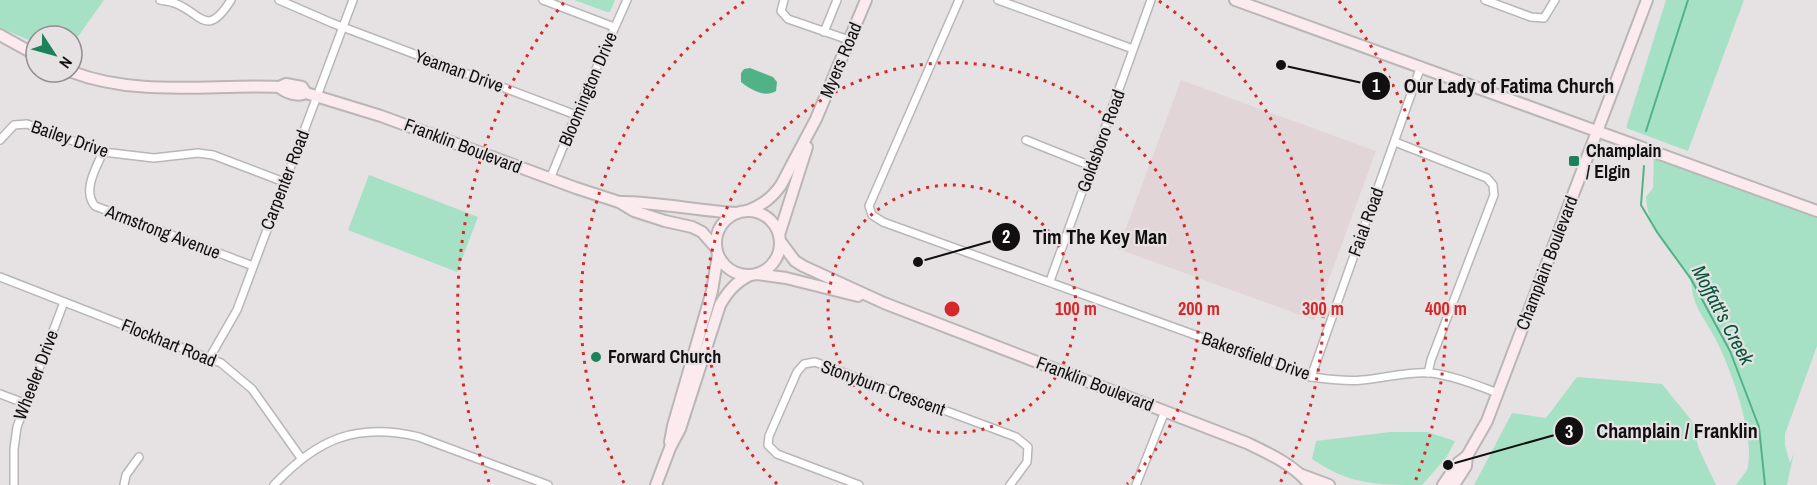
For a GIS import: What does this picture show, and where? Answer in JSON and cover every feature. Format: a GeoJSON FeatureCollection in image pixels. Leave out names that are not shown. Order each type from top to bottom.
{"type":"FeatureCollection","features":[{"type":"Feature","properties":{"kind":"main road","name":"Myers Road"},"geometry":{"type":"LineString","coordinates":[[779,238],[816,119],[866,0]]}},
{"type":"Feature","properties":{"kind":"main road"},"geometry":{"type":"LineString","coordinates":[[1235,0],[1817,211]]}},
{"type":"Feature","properties":{"kind":"main road","name":"Champlain Boulevard"},"geometry":{"type":"LineString","coordinates":[[1443,485],[1458,463],[1467,456],[1487,420],[1647,0]]}},
{"type":"Feature","properties":{"kind":"main road"},"geometry":{"type":"LineString","coordinates":[[0,35],[24,48]]}},
{"type":"Feature","properties":{"kind":"main road","name":"Franklin Boulevard"},"geometry":{"type":"LineString","coordinates":[[84,76],[142,86],[279,87],[285,92],[311,94],[381,116],[550,179],[619,202],[634,211],[698,230],[710,239],[717,251]]}},
{"type":"Feature","properties":{"kind":"main road","name":"Myers Road"},"geometry":{"type":"LineString","coordinates":[[742,212],[762,205],[774,195],[816,119]]}},
{"type":"Feature","properties":{"kind":"main road","name":"Franklin Boulevard"},"geometry":{"type":"LineString","coordinates":[[619,202],[637,202],[705,211],[742,212]]}},
{"type":"Feature","properties":{"kind":"main road"},"geometry":{"type":"LineString","coordinates":[[657,485],[670,448],[680,429],[720,305],[738,281],[767,269],[779,252],[776,227],[764,215],[742,212],[727,218],[720,226],[716,237],[717,251],[712,291],[673,426],[670,448]]}},
{"type":"Feature","properties":{"kind":"main road","name":"Franklin Boulevard"},"geometry":{"type":"LineString","coordinates":[[779,238],[795,261],[802,266],[884,303],[1247,443],[1274,456],[1302,475],[1329,485]]}},
{"type":"Feature","properties":{"kind":"main road"},"geometry":{"type":"LineString","coordinates":[[717,251],[723,263],[730,270],[740,274],[754,274]]}},
{"type":"Feature","properties":{"kind":"main road","name":"Franklin Boulevard"},"geometry":{"type":"LineString","coordinates":[[754,274],[786,278],[884,303]]}},
{"type":"Feature","properties":{"kind":"main road","name":"Champlain Boulevard"},"geometry":{"type":"LineString","coordinates":[[1454,485],[1466,466],[1467,456]]}},
{"type":"Feature","properties":{"kind":"main road","name":"Franklin Boulevard"},"geometry":{"type":"LineString","coordinates":[[1302,475],[1310,485]]}},
{"type":"Feature","properties":{"kind":"street"},"geometry":{"type":"LineString","coordinates":[[160,0],[175,3],[198,18],[207,20],[220,16],[231,0]]}},
{"type":"Feature","properties":{"kind":"street","name":"Yeaman Drive"},"geometry":{"type":"LineString","coordinates":[[279,0],[342,27],[576,114]]}},
{"type":"Feature","properties":{"kind":"street","name":"Carpenter Road"},"geometry":{"type":"LineString","coordinates":[[210,357],[237,310],[284,182],[311,94],[353,0]]}},
{"type":"Feature","properties":{"kind":"street"},"geometry":{"type":"LineString","coordinates":[[543,0],[615,27]]}},
{"type":"Feature","properties":{"kind":"street","name":"Bloomington Drive"},"geometry":{"type":"LineString","coordinates":[[550,179],[576,114],[627,0]]}},
{"type":"Feature","properties":{"kind":"street"},"geometry":{"type":"LineString","coordinates":[[784,0],[781,11],[788,19],[849,40]]}},
{"type":"Feature","properties":{"kind":"street"},"geometry":{"type":"LineString","coordinates":[[824,32],[837,0]]}},
{"type":"Feature","properties":{"kind":"street","name":"Bakersfield Drive"},"geometry":{"type":"LineString","coordinates":[[959,0],[868,208],[872,216],[883,222],[1311,377],[1359,381],[1428,373],[1464,380],[1498,393]]}},
{"type":"Feature","properties":{"kind":"street"},"geometry":{"type":"LineString","coordinates":[[998,0],[1133,49]]}},
{"type":"Feature","properties":{"kind":"street","name":"Goldsboro Road"},"geometry":{"type":"LineString","coordinates":[[1050,281],[1151,0]]}},
{"type":"Feature","properties":{"kind":"street"},"geometry":{"type":"LineString","coordinates":[[1485,0],[1532,17],[1544,18],[1555,0]]}},
{"type":"Feature","properties":{"kind":"street","name":"Faial Road"},"geometry":{"type":"LineString","coordinates":[[1311,377],[1421,66]]}},
{"type":"Feature","properties":{"kind":"street","name":"Bailey Drive"},"geometry":{"type":"LineString","coordinates":[[0,140],[14,125],[27,124],[103,152],[133,158],[198,153],[213,155],[284,182]]}},
{"type":"Feature","properties":{"kind":"street"},"geometry":{"type":"LineString","coordinates":[[1026,140],[1091,166]]}},
{"type":"Feature","properties":{"kind":"street"},"geometry":{"type":"LineString","coordinates":[[1395,142],[1486,177],[1493,185],[1494,195],[1428,373]]}},
{"type":"Feature","properties":{"kind":"street","name":"Armstrong Avenue"},"geometry":{"type":"LineString","coordinates":[[103,152],[88,191],[95,206],[253,266]]}},
{"type":"Feature","properties":{"kind":"street","name":"Flockhart Road"},"geometry":{"type":"LineString","coordinates":[[0,277],[210,357],[231,370],[252,389],[301,458]]}},
{"type":"Feature","properties":{"kind":"street","name":"Wheeler Drive"},"geometry":{"type":"LineString","coordinates":[[14,485],[15,438],[24,403],[64,302]]}},
{"type":"Feature","properties":{"kind":"street","name":"Stonyburn Crescent"},"geometry":{"type":"LineString","coordinates":[[859,485],[777,454],[768,445],[792,383],[804,364],[815,362],[1016,437],[1028,447],[1027,462],[1010,485]]}},
{"type":"Feature","properties":{"kind":"street"},"geometry":{"type":"LineString","coordinates":[[0,394],[24,403]]}},
{"type":"Feature","properties":{"kind":"street"},"geometry":{"type":"LineString","coordinates":[[1136,485],[1165,411]]}},
{"type":"Feature","properties":{"kind":"street"},"geometry":{"type":"LineString","coordinates":[[274,485],[301,458],[340,438],[360,433],[399,432],[419,437],[548,485]]}},
{"type":"Feature","properties":{"kind":"street"},"geometry":{"type":"LineString","coordinates":[[124,485],[126,475],[139,457]]}},
{"type":"Feature","properties":{"kind":"shaded area"},"geometry":{"type":"Polygon","coordinates":[[[0,0],[104,0],[84,28],[84,24],[24,24],[24,38],[0,28],[0,0]]]}},
{"type":"Feature","properties":{"kind":"shaded area"},"geometry":{"type":"Polygon","coordinates":[[[574,0],[615,0],[610,12],[607,12],[574,0]]]}},
{"type":"Feature","properties":{"kind":"shaded area"},"geometry":{"type":"Polygon","coordinates":[[[1666,0],[1744,0],[1688,151],[1626,128],[1666,0]]]}},
{"type":"Feature","properties":{"kind":"shaded area"},"geometry":{"type":"Polygon","coordinates":[[[750,68],[773,77],[777,82],[776,91],[763,93],[741,82],[741,73],[744,69],[750,68]]]}},
{"type":"Feature","properties":{"kind":"shaded area"},"geometry":{"type":"Polygon","coordinates":[[[1181,80],[1376,151],[1314,320],[1118,249],[1181,80]]]}},
{"type":"Feature","properties":{"kind":"shaded area"},"geometry":{"type":"Polygon","coordinates":[[[1654,152],[1817,211],[1817,346],[1785,434],[1785,445],[1790,463],[1794,453],[1787,485],[1736,485],[1748,466],[1749,452],[1745,420],[1729,369],[1696,303],[1690,279],[1661,240],[1651,221],[1646,197],[1653,188],[1654,152]]]}},
{"type":"Feature","properties":{"kind":"shaded area"},"geometry":{"type":"Polygon","coordinates":[[[369,175],[478,217],[457,272],[348,230],[369,175]]]}},
{"type":"Feature","properties":{"kind":"shaded area"},"geometry":{"type":"Polygon","coordinates":[[[1577,377],[1662,384],[1692,421],[1699,449],[1716,485],[1474,485],[1512,413],[1546,418],[1577,377]]]}},
{"type":"Feature","properties":{"kind":"shaded area"},"geometry":{"type":"Polygon","coordinates":[[[1390,432],[1427,432],[1455,441],[1446,458],[1422,485],[1377,484],[1351,479],[1312,459],[1316,441],[1390,432]]]}},
{"type":"Feature","properties":{"kind":"waterway","name":"Moffatt's Creek"},"geometry":{"type":"LineString","coordinates":[[1646,131],[1688,0]]}},
{"type":"Feature","properties":{"kind":"waterway","name":"Moffatt's Creek"},"geometry":{"type":"LineString","coordinates":[[1644,166],[1641,205],[1657,232],[1691,279],[1730,351],[1759,427],[1765,485]]}},
{"type":"Feature","properties":{"kind":"place","name":"Our Lady of Fatima Church"},"geometry":{"type":"Point","coordinates":[1281,65]}},
{"type":"Feature","properties":{"kind":"place","name":"Champlain / Elgin"},"geometry":{"type":"Point","coordinates":[1574,161]}},
{"type":"Feature","properties":{"kind":"place","name":"Tim The Key Man"},"geometry":{"type":"Point","coordinates":[918,262]}},
{"type":"Feature","properties":{"kind":"place","name":"Forward Church"},"geometry":{"type":"Point","coordinates":[596,357]}},
{"type":"Feature","properties":{"kind":"place","name":"Champlain / Franklin"},"geometry":{"type":"Point","coordinates":[1448,465]}}]}
